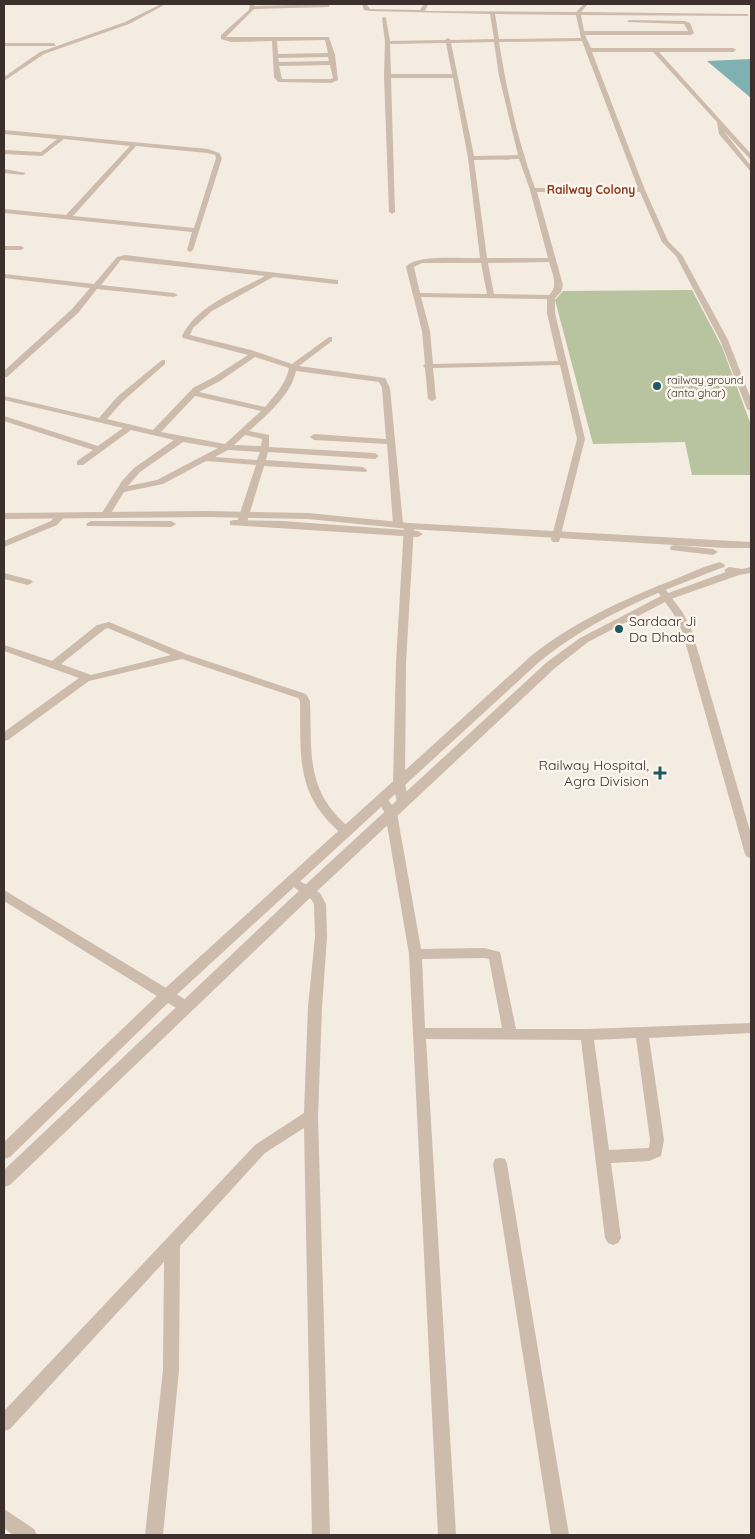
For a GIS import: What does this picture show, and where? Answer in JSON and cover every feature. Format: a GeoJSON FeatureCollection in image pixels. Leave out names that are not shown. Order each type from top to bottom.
{"type":"FeatureCollection","features":[{"type":"Feature","properties":{"kind":"street"},"geometry":{"type":"LineString","coordinates":[[4,78],[34,57],[61,45],[127,23],[164,4]]}},
{"type":"Feature","properties":{"kind":"street"},"geometry":{"type":"LineString","coordinates":[[274,39],[279,80],[288,82],[334,80],[336,78],[334,63],[327,38],[274,39],[231,40],[223,38],[252,6],[327,6],[328,4]]}},
{"type":"Feature","properties":{"kind":"street"},"geometry":{"type":"LineString","coordinates":[[364,4],[366,9],[370,10],[422,12],[747,14]]}},
{"type":"Feature","properties":{"kind":"street"},"geometry":{"type":"LineString","coordinates":[[422,12],[426,4]]}},
{"type":"Feature","properties":{"kind":"street"},"geometry":{"type":"LineString","coordinates":[[578,13],[586,4]]}},
{"type":"Feature","properties":{"kind":"street"},"geometry":{"type":"LineString","coordinates":[[634,14],[642,9]]}},
{"type":"Feature","properties":{"kind":"street"},"geometry":{"type":"LineString","coordinates":[[662,14],[668,9]]}},
{"type":"Feature","properties":{"kind":"street"},"geometry":{"type":"LineString","coordinates":[[691,14],[696,9]]}},
{"type":"Feature","properties":{"kind":"street"},"geometry":{"type":"LineString","coordinates":[[712,14],[718,9]]}},
{"type":"Feature","properties":{"kind":"street"},"geometry":{"type":"LineString","coordinates":[[492,12],[498,40],[502,76],[521,157],[533,190],[559,289],[551,297],[551,313],[581,442],[557,538]]}},
{"type":"Feature","properties":{"kind":"street"},"geometry":{"type":"LineString","coordinates":[[578,13],[589,50],[642,190],[665,242],[679,255],[724,340],[751,409]]}},
{"type":"Feature","properties":{"kind":"street"},"geometry":{"type":"LineString","coordinates":[[384,18],[388,42],[392,212]]}},
{"type":"Feature","properties":{"kind":"street"},"geometry":{"type":"LineString","coordinates":[[596,20],[606,21]]}},
{"type":"Feature","properties":{"kind":"street"},"geometry":{"type":"LineString","coordinates":[[388,42],[691,33],[688,24],[685,22],[625,21]]}},
{"type":"Feature","properties":{"kind":"street"},"geometry":{"type":"LineString","coordinates":[[448,40],[471,158],[484,260],[491,296]]}},
{"type":"Feature","properties":{"kind":"street"},"geometry":{"type":"LineString","coordinates":[[4,45],[61,45]]}},
{"type":"Feature","properties":{"kind":"street"},"geometry":{"type":"LineString","coordinates":[[654,49],[751,157]]}},
{"type":"Feature","properties":{"kind":"street"},"geometry":{"type":"LineString","coordinates":[[589,50],[733,50]]}},
{"type":"Feature","properties":{"kind":"street"},"geometry":{"type":"LineString","coordinates":[[275,56],[332,55]]}},
{"type":"Feature","properties":{"kind":"street"},"geometry":{"type":"LineString","coordinates":[[276,64],[334,63]]}},
{"type":"Feature","properties":{"kind":"street"},"geometry":{"type":"LineString","coordinates":[[388,76],[456,76]]}},
{"type":"Feature","properties":{"kind":"street"},"geometry":{"type":"LineString","coordinates":[[719,122],[721,133],[751,170]]}},
{"type":"Feature","properties":{"kind":"street"},"geometry":{"type":"LineString","coordinates":[[4,132],[208,151],[219,156],[190,250]]}},
{"type":"Feature","properties":{"kind":"street"},"geometry":{"type":"LineString","coordinates":[[24,141],[30,135]]}},
{"type":"Feature","properties":{"kind":"street"},"geometry":{"type":"LineString","coordinates":[[7,152],[42,154],[62,138]]}},
{"type":"Feature","properties":{"kind":"street"},"geometry":{"type":"LineString","coordinates":[[68,217],[135,144]]}},
{"type":"Feature","properties":{"kind":"street"},"geometry":{"type":"LineString","coordinates":[[4,158],[7,152],[17,147]]}},
{"type":"Feature","properties":{"kind":"street"},"geometry":{"type":"LineString","coordinates":[[471,158],[521,157]]}},
{"type":"Feature","properties":{"kind":"street"},"geometry":{"type":"LineString","coordinates":[[4,171],[23,173]]}},
{"type":"Feature","properties":{"kind":"street"},"geometry":{"type":"LineString","coordinates":[[533,190],[642,190]]}},
{"type":"Feature","properties":{"kind":"street"},"geometry":{"type":"LineString","coordinates":[[4,211],[197,230]]}},
{"type":"Feature","properties":{"kind":"street"},"geometry":{"type":"LineString","coordinates":[[4,248],[21,248]]}},
{"type":"Feature","properties":{"kind":"street"},"geometry":{"type":"LineString","coordinates":[[4,375],[69,317],[116,259],[125,257],[335,282]]}},
{"type":"Feature","properties":{"kind":"street"},"geometry":{"type":"LineString","coordinates":[[432,399],[426,331],[410,268],[416,262],[552,260]]}},
{"type":"Feature","properties":{"kind":"street"},"geometry":{"type":"LineString","coordinates":[[273,274],[216,305],[196,320],[186,334],[189,337],[254,354],[294,368],[321,374],[382,380],[386,388],[390,442],[405,528],[399,784],[403,802]]}},
{"type":"Feature","properties":{"kind":"street"},"geometry":{"type":"LineString","coordinates":[[4,276],[174,295]]}},
{"type":"Feature","properties":{"kind":"street"},"geometry":{"type":"LineString","coordinates":[[416,295],[551,297]]}},
{"type":"Feature","properties":{"kind":"street"},"geometry":{"type":"LineString","coordinates":[[120,490],[160,482],[228,447],[267,410],[286,386],[294,368],[328,339]]}},
{"type":"Feature","properties":{"kind":"street"},"geometry":{"type":"LineString","coordinates":[[155,434],[194,393],[254,354]]}},
{"type":"Feature","properties":{"kind":"street"},"geometry":{"type":"LineString","coordinates":[[101,421],[120,399],[162,362]]}},
{"type":"Feature","properties":{"kind":"street"},"geometry":{"type":"LineString","coordinates":[[428,366],[563,364]]}},
{"type":"Feature","properties":{"kind":"street"},"geometry":{"type":"LineString","coordinates":[[194,393],[267,410]]}},
{"type":"Feature","properties":{"kind":"street"},"geometry":{"type":"LineString","coordinates":[[4,398],[155,434],[228,447],[375,456]]}},
{"type":"Feature","properties":{"kind":"street"},"geometry":{"type":"LineString","coordinates":[[4,418],[99,449]]}},
{"type":"Feature","properties":{"kind":"street"},"geometry":{"type":"LineString","coordinates":[[80,463],[128,428]]}},
{"type":"Feature","properties":{"kind":"street"},"geometry":{"type":"LineString","coordinates":[[243,518],[265,449],[266,437],[244,432]]}},
{"type":"Feature","properties":{"kind":"street"},"geometry":{"type":"LineString","coordinates":[[314,437],[390,442]]}},
{"type":"Feature","properties":{"kind":"street"},"geometry":{"type":"LineString","coordinates":[[105,516],[120,490],[137,470],[180,439]]}},
{"type":"Feature","properties":{"kind":"street"},"geometry":{"type":"LineString","coordinates":[[207,459],[363,470]]}},
{"type":"Feature","properties":{"kind":"street"},"geometry":{"type":"LineString","coordinates":[[4,516],[116,525],[243,518]]}},
{"type":"Feature","properties":{"kind":"street"},"geometry":{"type":"LineString","coordinates":[[4,522],[105,516],[243,518],[557,538],[713,552]]}},
{"type":"Feature","properties":{"kind":"street"},"geometry":{"type":"LineString","coordinates":[[4,544],[57,520]]}},
{"type":"Feature","properties":{"kind":"street"},"geometry":{"type":"LineString","coordinates":[[557,538],[751,546]]}},
{"type":"Feature","properties":{"kind":"street"},"geometry":{"type":"LineString","coordinates":[[713,552],[719,546],[732,544]]}},
{"type":"Feature","properties":{"kind":"street"},"geometry":{"type":"LineString","coordinates":[[713,552],[720,565],[737,572]]}},
{"type":"Feature","properties":{"kind":"street"},"geometry":{"type":"LineString","coordinates":[[4,1180],[309,890],[551,665],[584,640],[663,593],[720,565]]}},
{"type":"Feature","properties":{"kind":"street"},"geometry":{"type":"LineString","coordinates":[[4,1152],[167,996],[535,659],[561,639],[598,616],[663,593],[737,572],[751,570]]}},
{"type":"Feature","properties":{"kind":"street"},"geometry":{"type":"LineString","coordinates":[[4,576],[28,582]]}},
{"type":"Feature","properties":{"kind":"street"},"geometry":{"type":"LineString","coordinates":[[663,593],[678,613],[687,632],[751,854]]}},
{"type":"Feature","properties":{"kind":"street"},"geometry":{"type":"LineString","coordinates":[[54,665],[101,627],[109,625],[182,656],[302,696],[305,702],[312,789],[333,820],[347,832]]}},
{"type":"Feature","properties":{"kind":"street"},"geometry":{"type":"LineString","coordinates":[[4,648],[86,678],[106,676],[182,656]]}},
{"type":"Feature","properties":{"kind":"street"},"geometry":{"type":"LineString","coordinates":[[4,737],[86,678]]}},
{"type":"Feature","properties":{"kind":"street"},"geometry":{"type":"LineString","coordinates":[[382,799],[391,813],[415,954],[447,1535]]}},
{"type":"Feature","properties":{"kind":"street"},"geometry":{"type":"LineString","coordinates":[[293,881],[309,890],[316,896],[320,904],[321,937],[315,1007],[311,1116],[321,1535]]}},
{"type":"Feature","properties":{"kind":"street"},"geometry":{"type":"LineString","coordinates":[[4,895],[186,1008]]}},
{"type":"Feature","properties":{"kind":"street"},"geometry":{"type":"LineString","coordinates":[[415,954],[484,953],[495,956],[510,1034]]}},
{"type":"Feature","properties":{"kind":"street"},"geometry":{"type":"LineString","coordinates":[[419,1033],[587,1036],[751,1028]]}},
{"type":"Feature","properties":{"kind":"street"},"geometry":{"type":"LineString","coordinates":[[603,1157],[649,1155],[656,1152],[642,1034]]}},
{"type":"Feature","properties":{"kind":"street"},"geometry":{"type":"LineString","coordinates":[[587,1036],[613,1238]]}},
{"type":"Feature","properties":{"kind":"street"},"geometry":{"type":"LineString","coordinates":[[4,1423],[260,1149],[311,1116]]}},
{"type":"Feature","properties":{"kind":"street"},"geometry":{"type":"LineString","coordinates":[[500,1164],[560,1535]]}},
{"type":"Feature","properties":{"kind":"street"},"geometry":{"type":"LineString","coordinates":[[154,1535],[170,1370],[172,1242]]}},
{"type":"Feature","properties":{"kind":"street"},"geometry":{"type":"LineString","coordinates":[[4,1518],[28,1535]]}},
{"type":"Feature","properties":{"kind":"green space","name":"railway ground (anta ghar)"},"geometry":{"type":"Polygon","coordinates":[[[692,290],[722,347],[751,425],[751,475],[692,475],[685,442],[593,444],[555,300],[563,291],[692,290]]]}},
{"type":"Feature","properties":{"kind":"water"},"geometry":{"type":"Polygon","coordinates":[[[751,59],[751,98],[707,61],[751,59]]]}},
{"type":"Feature","properties":{"kind":"place","name":"railway ground (anta ghar)"},"geometry":{"type":"Point","coordinates":[657,386]}},
{"type":"Feature","properties":{"kind":"place","name":"Sardaar Ji Da Dhaba"},"geometry":{"type":"Point","coordinates":[619,629]}},
{"type":"Feature","properties":{"kind":"place","name":"Railway Hospital, Agra Division"},"geometry":{"type":"Point","coordinates":[660,773]}},
{"type":"Feature","properties":{"kind":"district","name":"Railway Colony"},"geometry":{"type":"Point","coordinates":[591,189]}}]}
